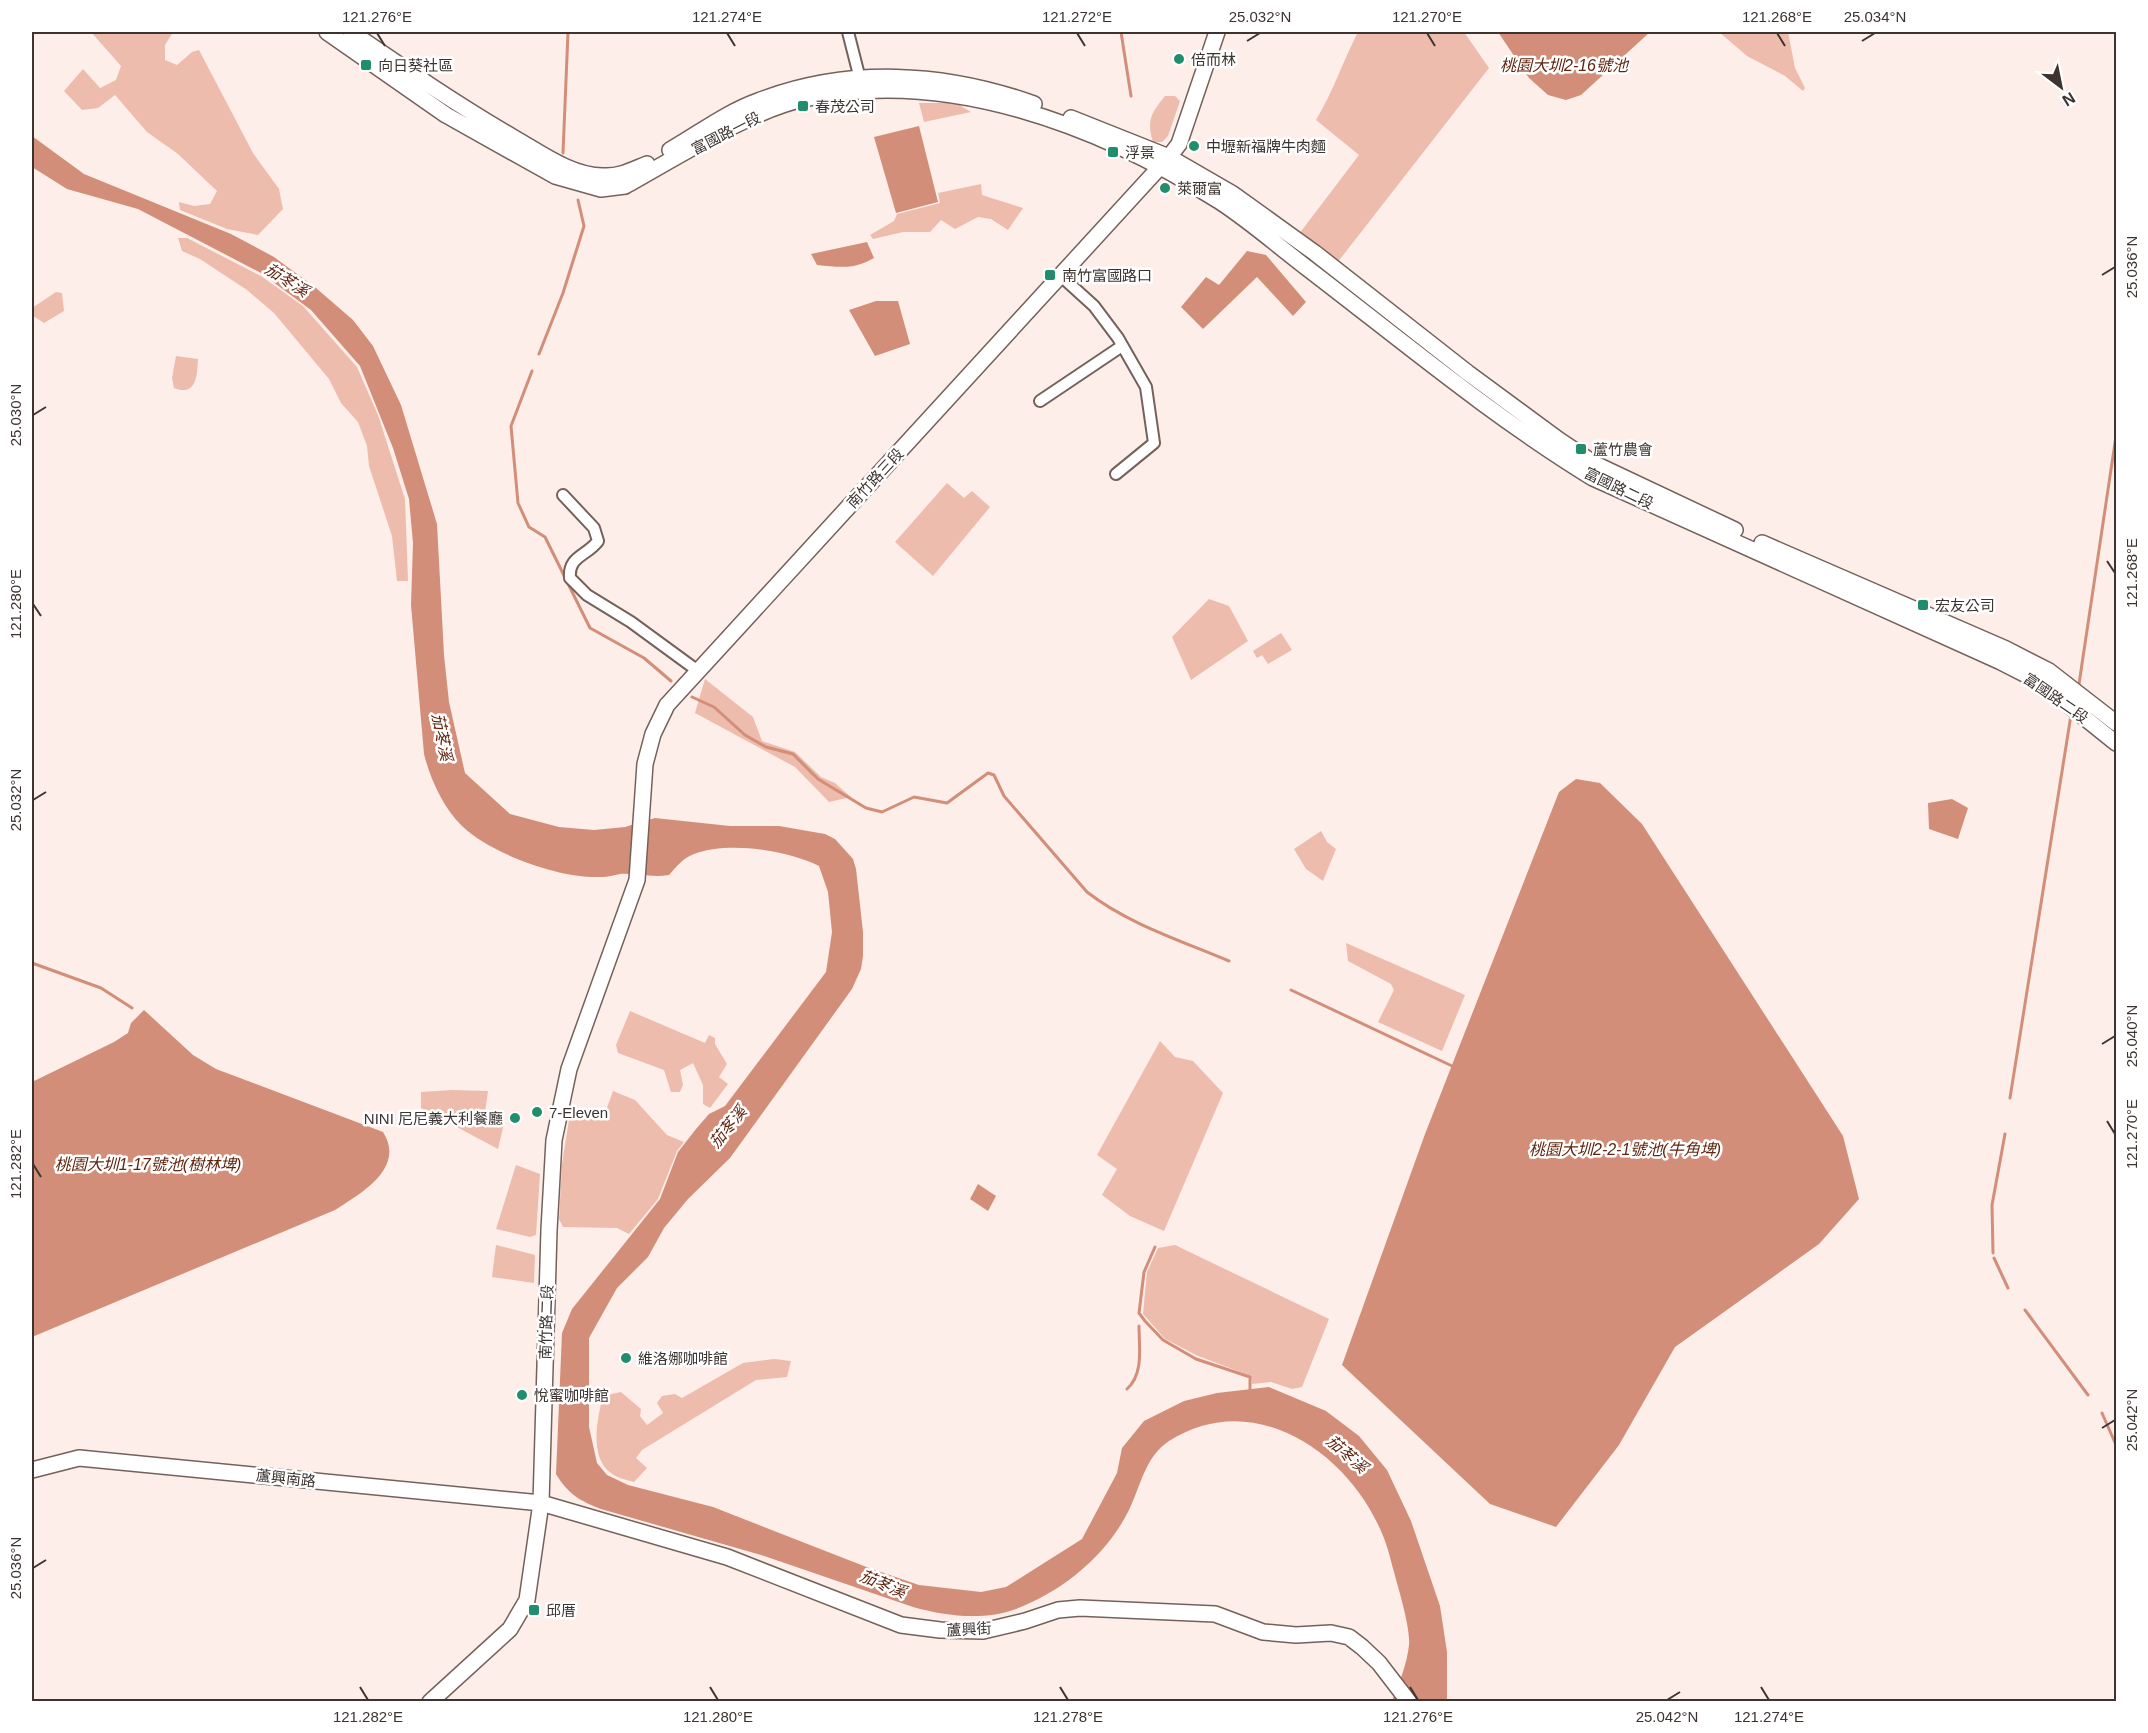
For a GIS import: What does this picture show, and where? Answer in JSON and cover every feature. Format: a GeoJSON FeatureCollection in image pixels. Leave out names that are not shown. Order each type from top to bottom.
{"type":"FeatureCollection","features":[{"type":"Feature","properties":{"kind":"street","name":"富國路一段"},"geometry":{"type":"LineString","coordinates":[[327,32],[446,115],[555,176],[601,189],[625,186],[733,128],[801,99],[840,92],[936,93],[970,97],[1027,112],[1165,162]]}},
{"type":"Feature","properties":{"kind":"street","name":"富國路一段"},"geometry":{"type":"LineString","coordinates":[[351,32],[452,102],[549,158],[579,172],[602,177],[622,175],[650,162],[755,102],[799,87],[862,76],[961,82],[1031,103],[1165,162]]}},
{"type":"Feature","properties":{"kind":"street"},"geometry":{"type":"LineString","coordinates":[[848,32],[862,76],[861,92]]}},
{"type":"Feature","properties":{"kind":"street","name":"南竹路三段"},"geometry":{"type":"LineString","coordinates":[[627,913],[637,880],[645,764],[653,734],[667,705],[1165,162],[1179,144],[1217,32]]}},
{"type":"Feature","properties":{"kind":"street","name":"富國路二段"},"geometry":{"type":"LineString","coordinates":[[1165,162],[1233,194],[1315,253],[1468,373],[1595,464],[1748,536],[2006,649],[2049,671],[2116,723]]}},
{"type":"Feature","properties":{"kind":"street","name":"富國路二段"},"geometry":{"type":"LineString","coordinates":[[1165,162],[1568,462],[1593,478],[2001,662],[2040,682],[2116,742]]}},
{"type":"Feature","properties":{"kind":"street"},"geometry":{"type":"LineString","coordinates":[[1061,276],[1094,306],[1122,346],[1146,387],[1154,443],[1116,474]]}},
{"type":"Feature","properties":{"kind":"street"},"geometry":{"type":"LineString","coordinates":[[1040,401],[1122,346]]}},
{"type":"Feature","properties":{"kind":"street"},"geometry":{"type":"LineString","coordinates":[[563,495],[594,528],[597,541],[569,566],[570,578],[587,595],[631,622],[698,671]]}},
{"type":"Feature","properties":{"kind":"street","name":"南竹路二段"},"geometry":{"type":"LineString","coordinates":[[430,1701],[510,1629],[527,1600],[532,1579],[541,1503],[554,1140],[569,1070],[627,913]]}},
{"type":"Feature","properties":{"kind":"street","name":"蘆興南路"},"geometry":{"type":"LineString","coordinates":[[32,1470],[79,1458],[541,1503]]}},
{"type":"Feature","properties":{"kind":"street","name":"蘆興街"},"geometry":{"type":"LineString","coordinates":[[541,1503],[727,1557],[901,1625],[940,1630],[982,1631],[1025,1621],[1058,1610],[1080,1608],[1215,1614],[1263,1632],[1296,1635],[1331,1633],[1349,1637],[1394,1680],[1409,1701]]}},
{"type":"Feature","properties":{"kind":"shaded area"},"geometry":{"type":"Polygon","coordinates":[[[91,32],[173,32],[165,45],[165,60],[177,65],[192,52],[199,50],[253,153],[279,189],[283,209],[258,235],[227,229],[180,210],[179,202],[194,206],[210,204],[217,191],[178,154],[147,132],[115,95],[98,108],[82,110],[64,91],[83,69],[100,88],[116,80],[121,66],[91,32]]]}},
{"type":"Feature","properties":{"kind":"shaded area"},"geometry":{"type":"Polygon","coordinates":[[[1358,32],[1464,32],[1489,68],[1337,263],[1299,234],[1359,155],[1316,120],[1358,32]]]}},
{"type":"Feature","properties":{"kind":"shaded area"},"geometry":{"type":"Polygon","coordinates":[[[1719,32],[1788,32],[1795,68],[1805,88],[1803,91],[1785,76],[1747,56],[1719,32]]]}},
{"type":"Feature","properties":{"kind":"shaded area"},"geometry":{"type":"Polygon","coordinates":[[[1165,96],[1175,96],[1180,101],[1168,136],[1162,142],[1153,142],[1150,122],[1165,96]]]}},
{"type":"Feature","properties":{"kind":"shaded area"},"geometry":{"type":"Polygon","coordinates":[[[919,103],[956,103],[971,112],[924,122],[919,103]]]}},
{"type":"Feature","properties":{"kind":"shaded area"},"geometry":{"type":"Polygon","coordinates":[[[981,184],[982,195],[1023,208],[1008,230],[991,219],[978,217],[955,229],[941,220],[930,232],[903,232],[873,239],[870,235],[894,221],[897,214],[940,203],[938,193],[981,184]]]}},
{"type":"Feature","properties":{"kind":"shaded area"},"geometry":{"type":"Polygon","coordinates":[[[178,238],[187,238],[261,276],[303,306],[357,367],[378,415],[405,499],[408,581],[397,581],[392,536],[369,466],[367,446],[358,422],[341,403],[329,379],[274,313],[247,290],[200,259],[182,251],[178,238]]]}},
{"type":"Feature","properties":{"kind":"shaded area"},"geometry":{"type":"Polygon","coordinates":[[[56,292],[62,293],[64,311],[44,323],[35,317],[32,318],[32,308],[56,292]]]}},
{"type":"Feature","properties":{"kind":"shaded area"},"geometry":{"type":"Polygon","coordinates":[[[176,356],[198,359],[196,378],[187,390],[174,388],[172,378],[176,356]]]}},
{"type":"Feature","properties":{"kind":"shaded area"},"geometry":{"type":"Polygon","coordinates":[[[947,483],[964,498],[972,491],[990,507],[933,576],[895,542],[947,483]]]}},
{"type":"Feature","properties":{"kind":"shaded area"},"geometry":{"type":"Polygon","coordinates":[[[1209,599],[1229,606],[1248,641],[1191,680],[1172,637],[1209,599]]]}},
{"type":"Feature","properties":{"kind":"shaded area"},"geometry":{"type":"Polygon","coordinates":[[[1281,633],[1292,650],[1268,664],[1262,655],[1257,658],[1253,651],[1281,633]]]}},
{"type":"Feature","properties":{"kind":"shaded area"},"geometry":{"type":"Polygon","coordinates":[[[705,679],[753,717],[762,741],[795,752],[821,777],[835,783],[851,797],[829,802],[795,767],[695,713],[705,679]]]}},
{"type":"Feature","properties":{"kind":"shaded area"},"geometry":{"type":"Polygon","coordinates":[[[1321,831],[1327,842],[1336,849],[1323,881],[1306,869],[1294,849],[1321,831]]]}},
{"type":"Feature","properties":{"kind":"shaded area"},"geometry":{"type":"Polygon","coordinates":[[[1346,943],[1465,995],[1442,1051],[1378,1022],[1394,990],[1391,984],[1348,961],[1346,943]]]}},
{"type":"Feature","properties":{"kind":"shaded area"},"geometry":{"type":"Polygon","coordinates":[[[630,1011],[705,1043],[709,1035],[715,1038],[715,1044],[727,1064],[719,1077],[728,1084],[710,1108],[703,1104],[703,1085],[693,1063],[680,1070],[683,1085],[680,1092],[671,1092],[664,1070],[618,1053],[616,1045],[630,1011]]]}},
{"type":"Feature","properties":{"kind":"shaded area"},"geometry":{"type":"Polygon","coordinates":[[[1160,1041],[1175,1057],[1193,1061],[1223,1093],[1164,1231],[1130,1216],[1102,1195],[1117,1169],[1097,1155],[1160,1041]]]}},
{"type":"Feature","properties":{"kind":"shaded area"},"geometry":{"type":"Polygon","coordinates":[[[488,1091],[485,1113],[505,1119],[498,1149],[421,1108],[421,1092],[488,1091]]]}},
{"type":"Feature","properties":{"kind":"shaded area"},"geometry":{"type":"Polygon","coordinates":[[[613,1091],[635,1100],[667,1135],[684,1142],[677,1151],[658,1199],[629,1234],[617,1228],[563,1227],[559,1219],[562,1164],[571,1107],[605,1113],[613,1091]]]}},
{"type":"Feature","properties":{"kind":"shaded area"},"geometry":{"type":"Polygon","coordinates":[[[516,1165],[540,1174],[536,1235],[530,1237],[496,1229],[516,1165]]]}},
{"type":"Feature","properties":{"kind":"shaded area"},"geometry":{"type":"Polygon","coordinates":[[[496,1245],[535,1255],[534,1283],[492,1277],[496,1245]]]}},
{"type":"Feature","properties":{"kind":"shaded area"},"geometry":{"type":"Polygon","coordinates":[[[1175,1245],[1329,1319],[1302,1387],[1292,1389],[1271,1382],[1252,1384],[1251,1376],[1198,1356],[1165,1339],[1143,1314],[1147,1272],[1158,1248],[1175,1245]]]}},
{"type":"Feature","properties":{"kind":"shaded area"},"geometry":{"type":"Polygon","coordinates":[[[774,1359],[791,1361],[787,1377],[756,1380],[642,1450],[636,1458],[647,1468],[634,1482],[616,1476],[604,1466],[597,1448],[596,1437],[603,1396],[621,1392],[641,1409],[640,1416],[647,1425],[663,1413],[657,1403],[662,1396],[675,1394],[682,1398],[743,1363],[774,1359]]]}},
{"type":"Feature","properties":{"kind":"water","name":"桃園大圳2-16號池"},"geometry":{"type":"Polygon","coordinates":[[[1498,32],[1650,32],[1581,95],[1566,100],[1548,95],[1529,78],[1498,32]]]}},
{"type":"Feature","properties":{"kind":"water"},"geometry":{"type":"Polygon","coordinates":[[[919,126],[938,202],[896,213],[874,137],[919,126]]]}},
{"type":"Feature","properties":{"kind":"water","name":"茄苳溪"},"geometry":{"type":"Polygon","coordinates":[[[32,136],[84,174],[231,234],[274,257],[316,288],[353,320],[373,346],[401,405],[437,524],[444,655],[449,702],[465,773],[510,814],[559,827],[594,830],[625,827],[655,818],[730,826],[779,826],[825,834],[835,839],[853,859],[863,932],[863,956],[861,969],[852,989],[730,1158],[688,1199],[664,1228],[648,1257],[617,1288],[589,1338],[589,1427],[597,1463],[607,1475],[628,1485],[713,1507],[869,1568],[919,1585],[981,1592],[1006,1587],[1082,1539],[1117,1473],[1122,1448],[1144,1421],[1184,1401],[1217,1393],[1269,1387],[1326,1411],[1359,1436],[1387,1470],[1411,1521],[1440,1606],[1447,1652],[1447,1701],[1392,1701],[1405,1667],[1409,1637],[1390,1557],[1377,1523],[1358,1492],[1334,1464],[1305,1442],[1273,1428],[1239,1421],[1204,1425],[1169,1441],[1149,1463],[1120,1526],[1109,1542],[1082,1570],[1067,1582],[1033,1601],[1004,1613],[991,1615],[951,1615],[913,1607],[761,1555],[601,1509],[581,1500],[565,1487],[556,1474],[562,1333],[572,1309],[660,1199],[678,1152],[709,1114],[725,1106],[826,972],[832,932],[828,892],[819,866],[775,852],[724,848],[690,856],[669,875],[620,874],[585,877],[527,863],[490,846],[462,826],[449,811],[438,792],[424,754],[411,605],[413,543],[409,499],[393,448],[360,366],[311,310],[261,273],[138,209],[67,189],[32,167],[32,136]]]}},
{"type":"Feature","properties":{"kind":"water"},"geometry":{"type":"Polygon","coordinates":[[[867,242],[874,258],[853,266],[817,265],[811,254],[867,242]]]}},
{"type":"Feature","properties":{"kind":"water"},"geometry":{"type":"Polygon","coordinates":[[[1247,251],[1266,255],[1306,302],[1293,316],[1257,277],[1203,329],[1181,307],[1206,277],[1219,285],[1247,251]]]}},
{"type":"Feature","properties":{"kind":"water"},"geometry":{"type":"Polygon","coordinates":[[[876,301],[898,301],[910,344],[875,356],[849,310],[876,301]]]}},
{"type":"Feature","properties":{"kind":"water","name":"桃園大圳2-2-1號池(牛角埤)"},"geometry":{"type":"Polygon","coordinates":[[[1576,779],[1600,783],[1642,824],[1843,1136],[1859,1199],[1819,1244],[1675,1347],[1619,1445],[1556,1527],[1490,1504],[1342,1365],[1425,1134],[1559,792],[1576,779]]]}},
{"type":"Feature","properties":{"kind":"water"},"geometry":{"type":"Polygon","coordinates":[[[1952,799],[1968,808],[1958,839],[1929,829],[1928,803],[1952,799]]]}},
{"type":"Feature","properties":{"kind":"water","name":"桃園大圳1-17號池(樹林埤)"},"geometry":{"type":"Polygon","coordinates":[[[144,1010],[193,1055],[216,1069],[383,1132],[389,1145],[389,1157],[385,1168],[368,1187],[335,1210],[32,1337],[32,1082],[128,1033],[131,1023],[144,1010]]]}},
{"type":"Feature","properties":{"kind":"water"},"geometry":{"type":"Polygon","coordinates":[[[978,1184],[996,1196],[988,1211],[970,1199],[978,1184]]]}},
{"type":"Feature","properties":{"kind":"waterway"},"geometry":{"type":"LineString","coordinates":[[563,153],[568,32]]}},
{"type":"Feature","properties":{"kind":"waterway"},"geometry":{"type":"LineString","coordinates":[[1121,32],[1131,96]]}},
{"type":"Feature","properties":{"kind":"waterway"},"geometry":{"type":"LineString","coordinates":[[539,354],[563,293],[584,226],[578,200]]}},
{"type":"Feature","properties":{"kind":"waterway"},"geometry":{"type":"LineString","coordinates":[[532,371],[511,426],[518,503],[529,527],[545,537],[590,628],[644,658],[671,681]]}},
{"type":"Feature","properties":{"kind":"waterway"},"geometry":{"type":"LineString","coordinates":[[2079,684],[2116,436]]}},
{"type":"Feature","properties":{"kind":"waterway"},"geometry":{"type":"LineString","coordinates":[[692,697],[714,707],[745,735],[766,747],[793,754],[818,779],[866,808],[882,812],[914,797],[947,803],[988,773],[994,775],[1004,796],[1087,892],[1138,923],[1229,961]]}},
{"type":"Feature","properties":{"kind":"waterway"},"geometry":{"type":"LineString","coordinates":[[2010,1098],[2071,715]]}},
{"type":"Feature","properties":{"kind":"waterway"},"geometry":{"type":"LineString","coordinates":[[32,963],[101,988],[132,1008]]}},
{"type":"Feature","properties":{"kind":"waterway"},"geometry":{"type":"LineString","coordinates":[[1291,990],[1452,1066]]}},
{"type":"Feature","properties":{"kind":"waterway"},"geometry":{"type":"LineString","coordinates":[[1993,1253],[1992,1205],[2005,1134]]}},
{"type":"Feature","properties":{"kind":"waterway"},"geometry":{"type":"LineString","coordinates":[[1155,1247],[1144,1272],[1139,1313],[1163,1340],[1196,1359],[1250,1377],[1250,1389]]}},
{"type":"Feature","properties":{"kind":"waterway"},"geometry":{"type":"LineString","coordinates":[[1994,1258],[2008,1288]]}},
{"type":"Feature","properties":{"kind":"waterway"},"geometry":{"type":"LineString","coordinates":[[2025,1310],[2088,1395]]}},
{"type":"Feature","properties":{"kind":"waterway"},"geometry":{"type":"LineString","coordinates":[[1127,1389],[1136,1376],[1138,1368],[1139,1326]]}},
{"type":"Feature","properties":{"kind":"waterway"},"geometry":{"type":"LineString","coordinates":[[2102,1413],[2116,1445]]}},
{"type":"Feature","properties":{"kind":"place","name":"倍而林"},"geometry":{"type":"Point","coordinates":[1179,59]}},
{"type":"Feature","properties":{"kind":"place","name":"向日葵社區"},"geometry":{"type":"Point","coordinates":[366,65]}},
{"type":"Feature","properties":{"kind":"place","name":"春茂公司"},"geometry":{"type":"Point","coordinates":[803,106]}},
{"type":"Feature","properties":{"kind":"place","name":"中壢新福牌牛肉麵"},"geometry":{"type":"Point","coordinates":[1194,146]}},
{"type":"Feature","properties":{"kind":"place","name":"浮景"},"geometry":{"type":"Point","coordinates":[1113,152]}},
{"type":"Feature","properties":{"kind":"place","name":"萊爾富"},"geometry":{"type":"Point","coordinates":[1165,188]}},
{"type":"Feature","properties":{"kind":"place","name":"南竹富國路口"},"geometry":{"type":"Point","coordinates":[1050,275]}},
{"type":"Feature","properties":{"kind":"place","name":"蘆竹農會"},"geometry":{"type":"Point","coordinates":[1581,449]}},
{"type":"Feature","properties":{"kind":"place","name":"宏友公司"},"geometry":{"type":"Point","coordinates":[1923,605]}},
{"type":"Feature","properties":{"kind":"place","name":"7-Eleven"},"geometry":{"type":"Point","coordinates":[537,1112]}},
{"type":"Feature","properties":{"kind":"place","name":"NINI 尼尼義大利餐廳"},"geometry":{"type":"Point","coordinates":[515,1118]}},
{"type":"Feature","properties":{"kind":"place","name":"維洛娜咖啡館"},"geometry":{"type":"Point","coordinates":[626,1358]}},
{"type":"Feature","properties":{"kind":"place","name":"悅蜜咖啡館"},"geometry":{"type":"Point","coordinates":[522,1395]}},
{"type":"Feature","properties":{"kind":"place","name":"邱厝"},"geometry":{"type":"Point","coordinates":[534,1610]}}]}
